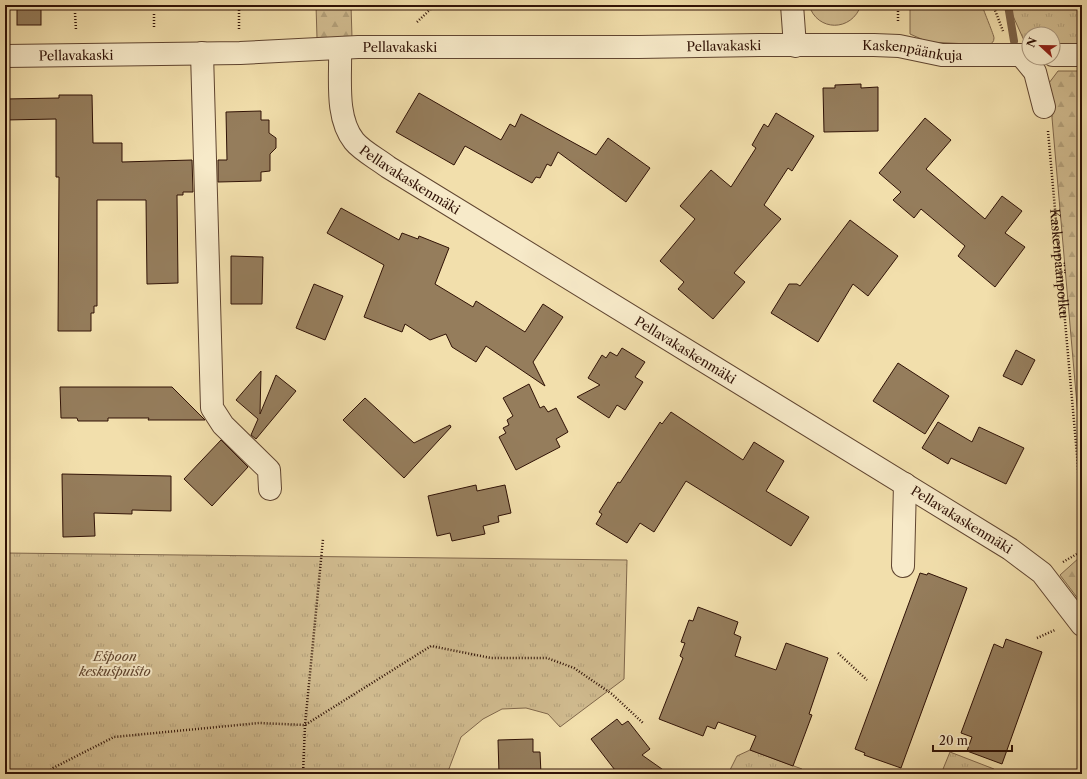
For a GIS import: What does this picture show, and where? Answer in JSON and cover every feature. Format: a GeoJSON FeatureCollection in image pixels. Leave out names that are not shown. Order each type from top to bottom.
{"type":"FeatureCollection","features":[{"type":"Feature","properties":{"kind":"street"},"geometry":{"type":"LineString","coordinates":[[792,5],[795,46]]}},
{"type":"Feature","properties":{"kind":"street","name":"Pellavakaski"},"geometry":{"type":"LineString","coordinates":[[5,56],[340,49],[795,46]]}},
{"type":"Feature","properties":{"kind":"street","name":"Kaskenpäänkuja"},"geometry":{"type":"LineString","coordinates":[[795,46],[893,46],[942,55],[1021,55]]}},
{"type":"Feature","properties":{"kind":"street","name":"Pellavakaskenmäki"},"geometry":{"type":"LineString","coordinates":[[340,49],[341,109],[346,127],[354,142],[388,167],[1010,549],[1042,573],[1082,625]]}},
{"type":"Feature","properties":{"kind":"street"},"geometry":{"type":"LineString","coordinates":[[202,53],[212,408],[223,425],[269,470],[270,489]]}},
{"type":"Feature","properties":{"kind":"street"},"geometry":{"type":"LineString","coordinates":[[1061,55],[1082,55]]}},
{"type":"Feature","properties":{"kind":"street"},"geometry":{"type":"LineString","coordinates":[[1031,66],[1035,72],[1044,107]]}},
{"type":"Feature","properties":{"kind":"street"},"geometry":{"type":"LineString","coordinates":[[902,566],[905,484]]}},
{"type":"Feature","properties":{"kind":"path"},"geometry":{"type":"LineString","coordinates":[[898,5],[898,26]]}},
{"type":"Feature","properties":{"kind":"path"},"geometry":{"type":"LineString","coordinates":[[239,10],[239,31]]}},
{"type":"Feature","properties":{"kind":"path"},"geometry":{"type":"LineString","coordinates":[[75,13],[76,34]]}},
{"type":"Feature","properties":{"kind":"path"},"geometry":{"type":"LineString","coordinates":[[154,14],[154,33]]}},
{"type":"Feature","properties":{"kind":"path","name":"Kaskenpäänpolku"},"geometry":{"type":"LineString","coordinates":[[1044,107],[1049,136],[1082,527]]}},
{"type":"Feature","properties":{"kind":"path"},"geometry":{"type":"LineString","coordinates":[[303,774],[305,725],[323,539]]}},
{"type":"Feature","properties":{"kind":"path"},"geometry":{"type":"LineString","coordinates":[[46,774],[53,768],[114,737],[259,723],[305,725],[431,646],[491,658],[547,658],[574,668],[612,694],[643,723]]}},
{"type":"Feature","properties":{"kind":"path"},"geometry":{"type":"LineString","coordinates":[[838,653],[867,680]]}},
{"type":"Feature","properties":{"kind":"green space"},"geometry":{"type":"Polygon","coordinates":[[[316,5],[351,5],[352,38],[317,38],[316,5]]]}},
{"type":"Feature","properties":{"kind":"green space"},"geometry":{"type":"Polygon","coordinates":[[[809,5],[861,5],[857,14],[850,20],[843,24],[835,25],[827,24],[819,20],[813,14],[809,5]]]}},
{"type":"Feature","properties":{"kind":"green space"},"geometry":{"type":"Polygon","coordinates":[[[910,5],[982,5],[994,36],[994,40],[989,45],[928,42],[910,34],[910,5]]]}},
{"type":"Feature","properties":{"kind":"green space"},"geometry":{"type":"Polygon","coordinates":[[[1008,5],[1082,5],[1082,44],[1061,45],[1061,26],[1021,26],[1021,34],[1008,5]]]}},
{"type":"Feature","properties":{"kind":"green space"},"geometry":{"type":"Polygon","coordinates":[[[1058,71],[1082,71],[1082,463],[1049,83],[1058,71]]]}},
{"type":"Feature","properties":{"kind":"green space","name":"Espoon keskuspuisto"},"geometry":{"type":"Polygon","coordinates":[[[5,553],[627,560],[624,679],[560,727],[548,714],[526,708],[502,709],[483,719],[461,737],[447,774],[5,774],[5,553]]]}},
{"type":"Feature","properties":{"kind":"green space"},"geometry":{"type":"Polygon","coordinates":[[[1080,557],[1082,557],[1082,604],[1060,575],[1080,557]]]}},
{"type":"Feature","properties":{"kind":"green space"},"geometry":{"type":"Polygon","coordinates":[[[750,750],[802,769],[801,774],[728,774],[737,756],[750,750]]]}},
{"type":"Feature","properties":{"kind":"green space"},"geometry":{"type":"Polygon","coordinates":[[[950,752],[994,769],[992,774],[941,774],[950,752]]]}},
{"type":"Feature","properties":{"kind":"building"},"geometry":{"type":"Polygon","coordinates":[[[17,5],[41,5],[41,25],[17,25],[17,5]]]}},
{"type":"Feature","properties":{"kind":"building"},"geometry":{"type":"Polygon","coordinates":[[[861,84],[861,88],[878,87],[878,131],[824,132],[823,88],[835,88],[835,85],[861,84]]]}},
{"type":"Feature","properties":{"kind":"building"},"geometry":{"type":"Polygon","coordinates":[[[419,93],[501,140],[510,124],[515,127],[521,114],[596,155],[608,138],[650,168],[626,202],[558,152],[551,166],[547,164],[540,178],[536,177],[532,183],[465,146],[454,165],[396,132],[419,93]]]}},
{"type":"Feature","properties":{"kind":"building"},"geometry":{"type":"Polygon","coordinates":[[[59,95],[92,95],[93,143],[122,143],[122,162],[192,160],[193,192],[183,192],[183,195],[177,195],[178,283],[147,284],[146,200],[97,200],[97,306],[94,306],[94,313],[91,313],[91,331],[58,331],[59,177],[56,177],[56,119],[5,120],[5,99],[59,98],[59,95]]]}},
{"type":"Feature","properties":{"kind":"building"},"geometry":{"type":"Polygon","coordinates":[[[261,111],[261,120],[269,120],[269,133],[276,138],[276,148],[270,154],[270,171],[261,172],[261,181],[218,182],[218,160],[227,160],[226,112],[261,111]]]}},
{"type":"Feature","properties":{"kind":"building"},"geometry":{"type":"Polygon","coordinates":[[[776,113],[814,136],[792,171],[788,168],[764,205],[781,219],[734,273],[745,282],[713,319],[678,289],[684,282],[660,261],[695,219],[680,206],[711,170],[731,187],[756,148],[752,145],[764,124],[768,127],[776,113]]]}},
{"type":"Feature","properties":{"kind":"building"},"geometry":{"type":"Polygon","coordinates":[[[925,118],[951,140],[926,169],[985,219],[1002,196],[1022,211],[1005,233],[1025,247],[995,287],[958,256],[965,246],[921,209],[914,218],[893,200],[901,192],[879,173],[925,118]]]}},
{"type":"Feature","properties":{"kind":"building"},"geometry":{"type":"Polygon","coordinates":[[[341,208],[399,240],[402,233],[418,239],[419,236],[449,248],[435,284],[473,307],[476,301],[525,332],[543,304],[563,317],[533,362],[545,386],[486,346],[476,362],[452,347],[446,334],[430,340],[405,324],[402,332],[364,317],[384,265],[327,233],[341,208]]]}},
{"type":"Feature","properties":{"kind":"building"},"geometry":{"type":"Polygon","coordinates":[[[850,220],[898,256],[868,296],[853,284],[818,342],[771,313],[789,284],[797,284],[800,286],[850,220]]]}},
{"type":"Feature","properties":{"kind":"building"},"geometry":{"type":"Polygon","coordinates":[[[231,256],[263,257],[262,304],[231,304],[231,256]]]}},
{"type":"Feature","properties":{"kind":"building"},"geometry":{"type":"Polygon","coordinates":[[[314,284],[343,296],[325,340],[296,328],[314,284]]]}},
{"type":"Feature","properties":{"kind":"building"},"geometry":{"type":"Polygon","coordinates":[[[622,348],[645,362],[635,377],[643,382],[625,410],[617,405],[609,418],[577,397],[600,385],[588,378],[602,355],[606,358],[610,352],[617,356],[622,348]]]}},
{"type":"Feature","properties":{"kind":"building"},"geometry":{"type":"Polygon","coordinates":[[[1016,350],[1035,360],[1022,385],[1003,376],[1016,350]]]}},
{"type":"Feature","properties":{"kind":"building"},"geometry":{"type":"Polygon","coordinates":[[[898,363],[949,396],[925,434],[873,401],[898,363]]]}},
{"type":"Feature","properties":{"kind":"building"},"geometry":{"type":"Polygon","coordinates":[[[261,371],[260,414],[276,375],[296,391],[256,439],[251,435],[258,419],[236,400],[261,371]]]}},
{"type":"Feature","properties":{"kind":"building"},"geometry":{"type":"Polygon","coordinates":[[[529,384],[540,408],[544,406],[548,412],[556,408],[568,432],[556,439],[560,447],[516,470],[499,437],[506,433],[503,428],[509,425],[507,420],[513,416],[503,398],[529,384]]]}},
{"type":"Feature","properties":{"kind":"building"},"geometry":{"type":"Polygon","coordinates":[[[60,387],[172,387],[205,420],[108,418],[108,421],[78,421],[77,418],[61,418],[60,387]]]}},
{"type":"Feature","properties":{"kind":"building"},"geometry":{"type":"Polygon","coordinates":[[[365,398],[414,443],[450,425],[451,427],[404,478],[343,420],[365,398]]]}},
{"type":"Feature","properties":{"kind":"building"},"geometry":{"type":"Polygon","coordinates":[[[671,412],[743,460],[754,442],[784,461],[766,491],[809,517],[791,546],[686,481],[654,532],[640,523],[627,543],[596,524],[602,514],[599,512],[618,482],[620,483],[660,422],[662,424],[671,412]]]}},
{"type":"Feature","properties":{"kind":"building"},"geometry":{"type":"Polygon","coordinates":[[[938,422],[972,442],[979,427],[1024,448],[1006,484],[951,458],[948,464],[922,448],[938,422]]]}},
{"type":"Feature","properties":{"kind":"building"},"geometry":{"type":"Polygon","coordinates":[[[221,440],[248,467],[212,506],[184,479],[221,440]]]}},
{"type":"Feature","properties":{"kind":"building"},"geometry":{"type":"Polygon","coordinates":[[[62,474],[171,476],[171,511],[132,510],[132,514],[94,513],[95,536],[63,537],[62,474]]]}},
{"type":"Feature","properties":{"kind":"building"},"geometry":{"type":"Polygon","coordinates":[[[476,485],[477,491],[505,485],[511,513],[498,516],[499,522],[483,526],[485,534],[452,541],[450,533],[437,536],[428,496],[476,485]]]}},
{"type":"Feature","properties":{"kind":"building"},"geometry":{"type":"Polygon","coordinates":[[[920,573],[927,575],[928,573],[967,588],[901,768],[864,755],[865,753],[855,749],[920,573]]]}},
{"type":"Feature","properties":{"kind":"building"},"geometry":{"type":"Polygon","coordinates":[[[698,607],[738,622],[734,634],[741,637],[735,656],[776,670],[786,643],[828,658],[809,714],[812,715],[793,766],[750,750],[756,736],[718,722],[715,729],[707,726],[703,736],[659,719],[683,658],[680,656],[685,643],[681,642],[689,620],[693,621],[698,607]]]}},
{"type":"Feature","properties":{"kind":"building"},"geometry":{"type":"Polygon","coordinates":[[[1006,639],[1042,652],[1002,764],[967,751],[972,737],[961,733],[994,644],[1003,648],[1006,639]]]}},
{"type":"Feature","properties":{"kind":"building"},"geometry":{"type":"Polygon","coordinates":[[[617,719],[622,725],[628,721],[650,749],[642,755],[669,774],[618,774],[591,739],[617,719]]]}},
{"type":"Feature","properties":{"kind":"building"},"geometry":{"type":"Polygon","coordinates":[[[533,739],[533,752],[540,752],[541,774],[499,774],[498,740],[533,739]]]}},
{"type":"Feature","properties":{"kind":"waterway"},"geometry":{"type":"LineString","coordinates":[[1008,5],[1014,41]]}}]}
